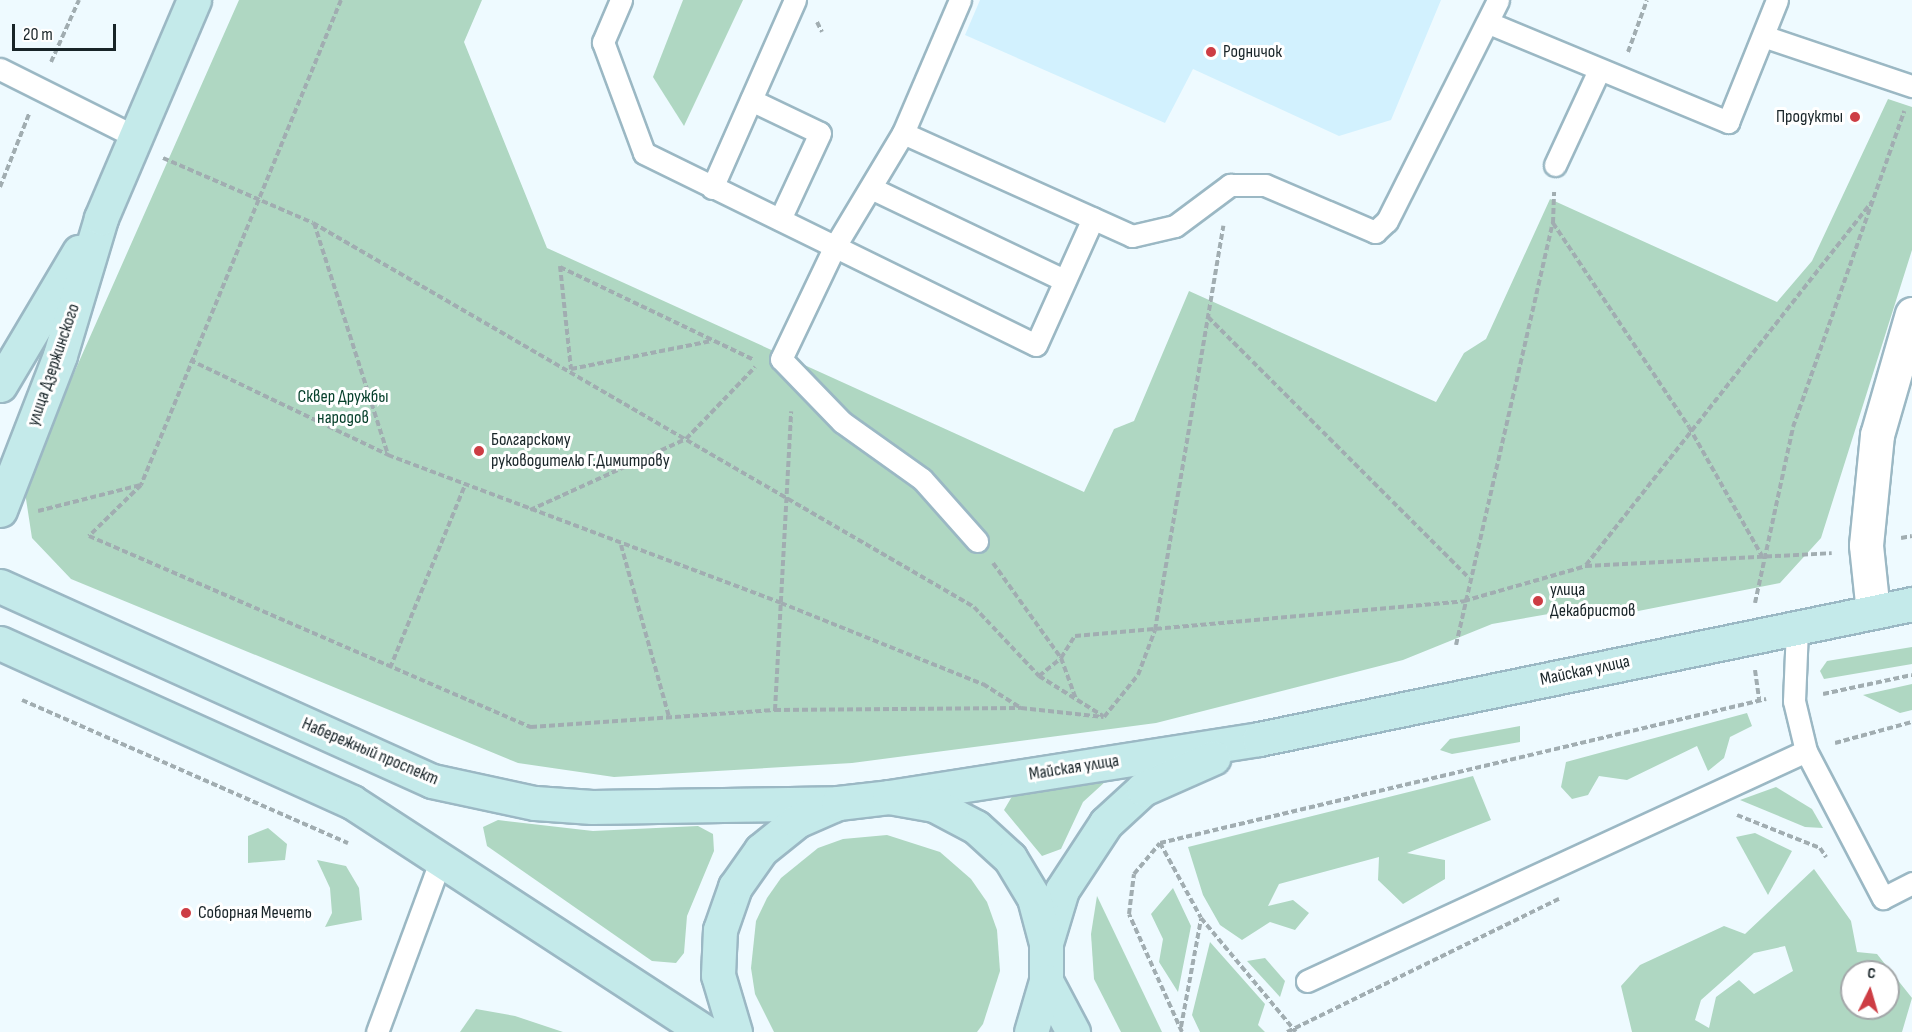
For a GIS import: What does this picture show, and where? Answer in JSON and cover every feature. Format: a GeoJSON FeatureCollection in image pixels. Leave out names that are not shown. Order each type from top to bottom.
{"type":"FeatureCollection","features":[{"type":"Feature","properties":{"kind":"main road","name":"улица Дзержинского"},"geometry":{"type":"LineString","coordinates":[[0,510],[60,355],[101,218],[194,0]]}},
{"type":"Feature","properties":{"kind":"main road","name":"улица Дзержинского"},"geometry":{"type":"LineString","coordinates":[[0,385],[101,218]]}},
{"type":"Feature","properties":{"kind":"main road","name":"Набережный проспект"},"geometry":{"type":"LineString","coordinates":[[0,586],[432,781],[536,803],[592,807],[838,803]]}},
{"type":"Feature","properties":{"kind":"main road","name":"Майская улица"},"geometry":{"type":"LineString","coordinates":[[838,803],[889,797],[1258,738],[1751,634],[1797,629],[1912,604]]}},
{"type":"Feature","properties":{"kind":"main road"},"geometry":{"type":"LineString","coordinates":[[0,643],[352,802],[442,856],[705,1032]]}},
{"type":"Feature","properties":{"kind":"main road","name":"Майская улица"},"geometry":{"type":"LineString","coordinates":[[1046,943],[1062,890],[1106,823],[1143,789],[1258,738]]}},
{"type":"Feature","properties":{"kind":"main road"},"geometry":{"type":"LineString","coordinates":[[889,797],[934,806],[976,826],[1016,868],[1034,898],[1046,943],[1046,981],[1031,1032]]}},
{"type":"Feature","properties":{"kind":"main road"},"geometry":{"type":"LineString","coordinates":[[735,1032],[718,975],[720,930],[735,887],[761,850],[797,821],[838,803]]}},
{"type":"Feature","properties":{"kind":"main road"},"geometry":{"type":"LineString","coordinates":[[1046,981],[1073,1032]]}},
{"type":"Feature","properties":{"kind":"street"},"geometry":{"type":"LineString","coordinates":[[1873,612],[1866,545],[1874,455],[1912,314]]}},
{"type":"Feature","properties":{"kind":"lane"},"geometry":{"type":"LineString","coordinates":[[621,0],[603,42],[644,153],[1036,345],[1093,218]]}},
{"type":"Feature","properties":{"kind":"lane"},"geometry":{"type":"LineString","coordinates":[[712,188],[795,0]]}},
{"type":"Feature","properties":{"kind":"lane"},"geometry":{"type":"LineString","coordinates":[[960,0],[903,132],[873,189],[834,248],[781,359],[842,422],[922,479],[976,541]]}},
{"type":"Feature","properties":{"kind":"lane"},"geometry":{"type":"LineString","coordinates":[[903,132],[1132,236],[1175,226],[1230,185],[1265,185],[1375,232],[1387,221],[1489,23],[1498,0]]}},
{"type":"Feature","properties":{"kind":"lane"},"geometry":{"type":"LineString","coordinates":[[1489,23],[1728,122],[1766,36],[1772,1]]}},
{"type":"Feature","properties":{"kind":"lane"},"geometry":{"type":"LineString","coordinates":[[1766,36],[1910,92]]}},
{"type":"Feature","properties":{"kind":"lane"},"geometry":{"type":"LineString","coordinates":[[0,69],[136,137]]}},
{"type":"Feature","properties":{"kind":"lane"},"geometry":{"type":"LineString","coordinates":[[1556,165],[1599,70]]}},
{"type":"Feature","properties":{"kind":"lane"},"geometry":{"type":"LineString","coordinates":[[751,100],[820,133],[780,219]]}},
{"type":"Feature","properties":{"kind":"lane"},"geometry":{"type":"LineString","coordinates":[[873,189],[1064,280]]}},
{"type":"Feature","properties":{"kind":"lane"},"geometry":{"type":"LineString","coordinates":[[1797,629],[1794,700],[1806,751],[1883,898],[1912,883]]}},
{"type":"Feature","properties":{"kind":"lane"},"geometry":{"type":"LineString","coordinates":[[1307,981],[1806,751]]}},
{"type":"Feature","properties":{"kind":"lane"},"geometry":{"type":"LineString","coordinates":[[377,1032],[442,856]]}},
{"type":"Feature","properties":{"kind":"path"},"geometry":{"type":"LineString","coordinates":[[341,0],[255,200],[141,485],[89,536],[531,727],[775,710],[1021,708],[1104,717]]}},
{"type":"Feature","properties":{"kind":"path"},"geometry":{"type":"LineString","coordinates":[[1619,78],[1647,0]]}},
{"type":"Feature","properties":{"kind":"path"},"geometry":{"type":"LineString","coordinates":[[1759,699],[1751,634],[1762,557],[1793,427],[1910,92]]}},
{"type":"Feature","properties":{"kind":"path"},"geometry":{"type":"LineString","coordinates":[[136,137],[169,163],[314,223],[571,369],[974,607],[1039,676],[1104,717]]}},
{"type":"Feature","properties":{"kind":"path"},"geometry":{"type":"LineString","coordinates":[[1104,717],[1138,675],[1155,630],[1230,185]]}},
{"type":"Feature","properties":{"kind":"path"},"geometry":{"type":"LineString","coordinates":[[1586,566],[1689,428],[1874,199]]}},
{"type":"Feature","properties":{"kind":"path"},"geometry":{"type":"LineString","coordinates":[[1456,645],[1469,579],[1553,222],[1689,428],[1762,557]]}},
{"type":"Feature","properties":{"kind":"path"},"geometry":{"type":"LineString","coordinates":[[314,223],[388,455]]}},
{"type":"Feature","properties":{"kind":"path"},"geometry":{"type":"LineString","coordinates":[[529,511],[686,439],[759,362],[711,341],[560,266],[571,369]]}},
{"type":"Feature","properties":{"kind":"path"},"geometry":{"type":"LineString","coordinates":[[1208,317],[1469,579]]}},
{"type":"Feature","properties":{"kind":"path"},"geometry":{"type":"LineString","coordinates":[[571,369],[711,341]]}},
{"type":"Feature","properties":{"kind":"path"},"geometry":{"type":"LineString","coordinates":[[775,710],[792,391],[781,359]]}},
{"type":"Feature","properties":{"kind":"path"},"geometry":{"type":"LineString","coordinates":[[190,360],[388,455],[529,511],[781,603],[983,684],[1021,708]]}},
{"type":"Feature","properties":{"kind":"path"},"geometry":{"type":"LineString","coordinates":[[38,511],[141,485]]}},
{"type":"Feature","properties":{"kind":"path"},"geometry":{"type":"LineString","coordinates":[[390,668],[465,485]]}},
{"type":"Feature","properties":{"kind":"path"},"geometry":{"type":"LineString","coordinates":[[976,541],[1061,658],[1077,699]]}},
{"type":"Feature","properties":{"kind":"path"},"geometry":{"type":"LineString","coordinates":[[621,544],[670,717]]}},
{"type":"Feature","properties":{"kind":"path"},"geometry":{"type":"LineString","coordinates":[[1039,676],[1061,658],[1075,636],[1464,601],[1586,566],[1762,557]]}},
{"type":"Feature","properties":{"kind":"path"},"geometry":{"type":"LineString","coordinates":[[1181,1030],[1129,914],[1134,874],[1160,843],[1759,699],[1794,700],[1912,675]]}},
{"type":"Feature","properties":{"kind":"path"},"geometry":{"type":"LineString","coordinates":[[22,700],[355,846]]}},
{"type":"Feature","properties":{"kind":"path"},"geometry":{"type":"LineString","coordinates":[[1806,751],[1912,722]]}},
{"type":"Feature","properties":{"kind":"path"},"geometry":{"type":"LineString","coordinates":[[1727,820],[1738,815],[1820,848],[1832,865]]}},
{"type":"Feature","properties":{"kind":"path"},"geometry":{"type":"LineString","coordinates":[[1160,843],[1201,918],[1296,1032]]}},
{"type":"Feature","properties":{"kind":"path"},"geometry":{"type":"LineString","coordinates":[[1287,1032],[1292,1025],[1568,895]]}},
{"type":"Feature","properties":{"kind":"path"},"geometry":{"type":"LineString","coordinates":[[1181,1030],[1201,918]]}},
{"type":"Feature","properties":{"kind":"shaded area","name":"Родничок"},"geometry":{"type":"Polygon","coordinates":[[[980,0],[1441,0],[1391,120],[1339,136],[1193,69],[1165,123],[965,35],[980,0]]]}},
{"type":"Feature","properties":{"kind":"green space","name":"Сквер Дружбы народов"},"geometry":{"type":"Polygon","coordinates":[[[239,0],[482,0],[464,42],[547,248],[1084,492],[1114,429],[1134,421],[1189,291],[1436,402],[1464,353],[1486,339],[1550,199],[1777,302],[1812,261],[1888,99],[1912,107],[1912,250],[1821,538],[1780,583],[1618,615],[1583,608],[1492,624],[1403,660],[1156,723],[852,763],[614,777],[518,763],[71,579],[32,538],[24,486],[239,0]]]}},
{"type":"Feature","properties":{"kind":"green space"},"geometry":{"type":"Polygon","coordinates":[[[683,0],[743,0],[684,126],[653,77],[683,0]]]}},
{"type":"Feature","properties":{"kind":"green space"},"geometry":{"type":"Polygon","coordinates":[[[1912,647],[1912,664],[1824,679],[1820,671],[1827,661],[1912,647]]]}},
{"type":"Feature","properties":{"kind":"green space"},"geometry":{"type":"Polygon","coordinates":[[[1912,684],[1912,710],[1900,713],[1863,695],[1912,684]]]}},
{"type":"Feature","properties":{"kind":"green space"},"geometry":{"type":"Polygon","coordinates":[[[1747,713],[1752,726],[1730,737],[1724,758],[1708,771],[1697,746],[1627,780],[1599,776],[1588,795],[1572,799],[1561,787],[1566,762],[1747,713]]]}},
{"type":"Feature","properties":{"kind":"green space"},"geometry":{"type":"Polygon","coordinates":[[[1520,726],[1520,742],[1452,754],[1440,750],[1450,739],[1520,726]]]}},
{"type":"Feature","properties":{"kind":"green space"},"geometry":{"type":"Polygon","coordinates":[[[1117,771],[1083,802],[1061,849],[1042,856],[1004,810],[1014,793],[1117,771]]]}},
{"type":"Feature","properties":{"kind":"green space"},"geometry":{"type":"Polygon","coordinates":[[[1473,776],[1491,820],[1407,853],[1445,860],[1445,879],[1403,904],[1378,880],[1379,857],[1279,884],[1268,906],[1293,900],[1309,913],[1295,930],[1270,922],[1242,940],[1220,925],[1203,895],[1188,847],[1473,776]]]}},
{"type":"Feature","properties":{"kind":"green space"},"geometry":{"type":"Polygon","coordinates":[[[1776,787],[1812,809],[1823,828],[1805,827],[1740,800],[1776,787]]]}},
{"type":"Feature","properties":{"kind":"green space"},"geometry":{"type":"Polygon","coordinates":[[[498,820],[593,831],[698,826],[713,834],[714,851],[687,916],[684,953],[676,963],[652,961],[487,846],[483,827],[498,820]]]}},
{"type":"Feature","properties":{"kind":"green space"},"geometry":{"type":"Polygon","coordinates":[[[268,828],[287,844],[285,860],[248,863],[248,836],[268,828]]]}},
{"type":"Feature","properties":{"kind":"green space"},"geometry":{"type":"Polygon","coordinates":[[[1755,833],[1792,851],[1768,895],[1736,837],[1755,833]]]}},
{"type":"Feature","properties":{"kind":"green space"},"geometry":{"type":"Polygon","coordinates":[[[887,835],[940,852],[971,879],[987,902],[997,930],[1000,971],[983,1024],[977,1032],[774,1032],[755,994],[751,968],[756,921],[767,898],[781,878],[818,848],[843,839],[887,835]]]}},
{"type":"Feature","properties":{"kind":"green space"},"geometry":{"type":"Polygon","coordinates":[[[317,860],[346,866],[359,888],[362,920],[325,927],[332,913],[330,888],[317,860]]]}},
{"type":"Feature","properties":{"kind":"green space"},"geometry":{"type":"Polygon","coordinates":[[[1814,869],[1851,921],[1857,952],[1877,954],[1882,960],[1840,960],[1840,1020],[1900,1020],[1900,983],[1912,998],[1902,1032],[1632,1032],[1621,986],[1640,965],[1724,926],[1745,934],[1814,869]],[[1785,946],[1754,953],[1701,1000],[1695,1020],[1709,1028],[1716,997],[1739,980],[1754,994],[1793,971],[1785,946]]]}},
{"type":"Feature","properties":{"kind":"green space"},"geometry":{"type":"Polygon","coordinates":[[[1173,888],[1191,926],[1178,992],[1159,962],[1163,939],[1151,914],[1173,888]]]}},
{"type":"Feature","properties":{"kind":"green space"},"geometry":{"type":"Polygon","coordinates":[[[1097,896],[1162,1032],[1121,1032],[1094,979],[1091,934],[1097,896]]]}},
{"type":"Feature","properties":{"kind":"green space"},"geometry":{"type":"Polygon","coordinates":[[[1210,942],[1265,1004],[1258,1025],[1265,1032],[1200,1032],[1192,1015],[1210,942]]]}},
{"type":"Feature","properties":{"kind":"green space"},"geometry":{"type":"Polygon","coordinates":[[[1265,958],[1285,981],[1280,997],[1247,961],[1265,958]]]}},
{"type":"Feature","properties":{"kind":"green space"},"geometry":{"type":"Polygon","coordinates":[[[476,1009],[515,1016],[563,1032],[460,1032],[476,1009]]]}},
{"type":"Feature","properties":{"kind":"place","name":"Родничок"},"geometry":{"type":"Point","coordinates":[1211,52]}},
{"type":"Feature","properties":{"kind":"place","name":"Продукты"},"geometry":{"type":"Point","coordinates":[1855,117]}},
{"type":"Feature","properties":{"kind":"place","name":"Болгарскому руководителю Г.Димитрову"},"geometry":{"type":"Point","coordinates":[479,451]}},
{"type":"Feature","properties":{"kind":"place","name":"улица Декабристов"},"geometry":{"type":"Point","coordinates":[1538,601]}},
{"type":"Feature","properties":{"kind":"place","name":"Соборная Мечеть"},"geometry":{"type":"Point","coordinates":[186,913]}}]}
